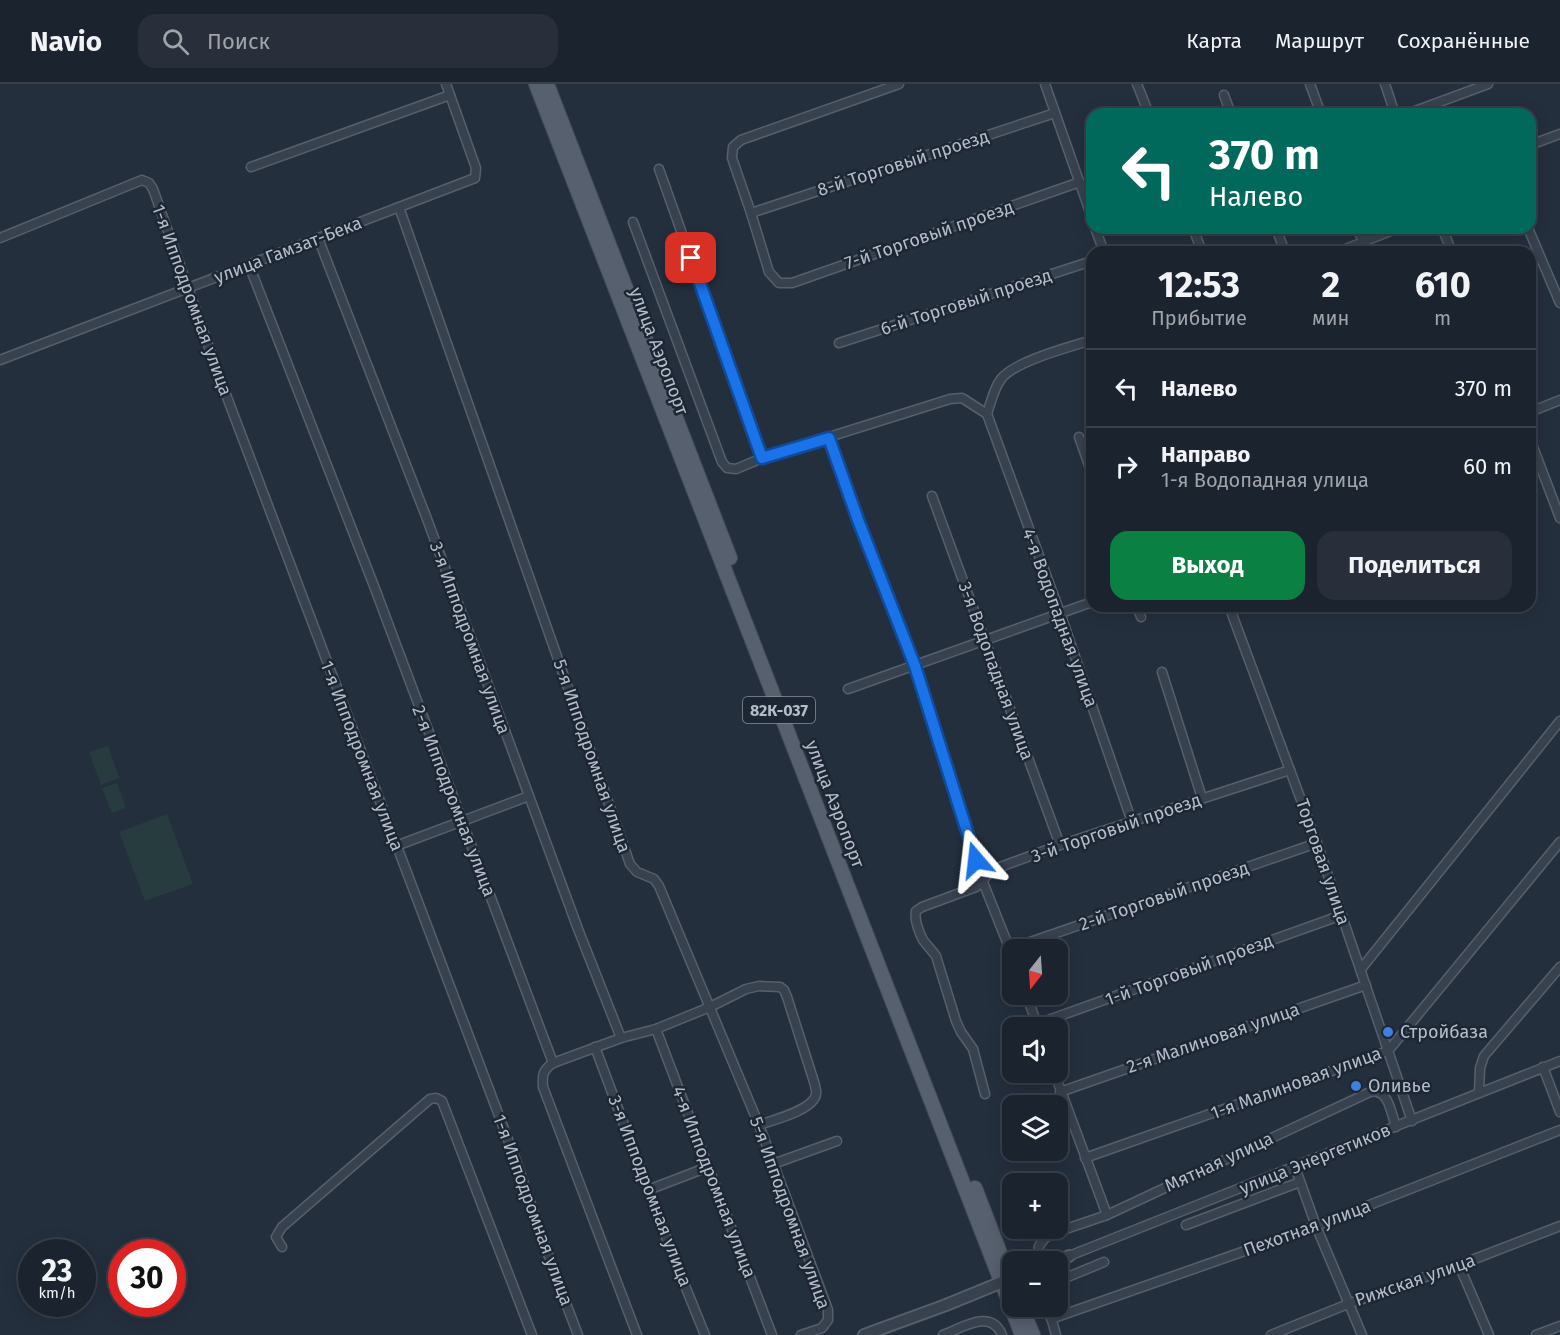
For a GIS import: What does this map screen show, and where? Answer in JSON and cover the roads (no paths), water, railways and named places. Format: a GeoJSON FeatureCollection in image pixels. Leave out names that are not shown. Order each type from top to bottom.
{"type":"FeatureCollection","features":[{"type":"Feature","properties":{"kind":"main road","name":"улица Аэропорт"},"geometry":{"type":"LineString","coordinates":[[536,84],[1022,1335]]}},
{"type":"Feature","properties":{"kind":"main road","name":"улица Аэропорт"},"geometry":{"type":"LineString","coordinates":[[547,84],[1002,1258]]}},
{"type":"Feature","properties":{"kind":"main road"},"geometry":{"type":"LineString","coordinates":[[1026,1317],[1033,1335]]}},
{"type":"Feature","properties":{"kind":"street"},"geometry":{"type":"LineString","coordinates":[[251,167],[450,95],[446,84]]}},
{"type":"Feature","properties":{"kind":"street"},"geometry":{"type":"LineString","coordinates":[[751,213],[732,158],[733,147],[741,140],[899,84]]}},
{"type":"Feature","properties":{"kind":"street"},"geometry":{"type":"LineString","coordinates":[[1045,84],[1086,200]]}},
{"type":"Feature","properties":{"kind":"street"},"geometry":{"type":"LineString","coordinates":[[1137,84],[1147,108]]}},
{"type":"Feature","properties":{"kind":"street"},"geometry":{"type":"LineString","coordinates":[[1310,84],[1319,108]]}},
{"type":"Feature","properties":{"kind":"street"},"geometry":{"type":"LineString","coordinates":[[1384,84],[1393,108]]}},
{"type":"Feature","properties":{"kind":"street"},"geometry":{"type":"LineString","coordinates":[[1423,108],[1488,84]]}},
{"type":"Feature","properties":{"kind":"street","name":"улица Гамзат-Бека"},"geometry":{"type":"LineString","coordinates":[[0,360],[475,178],[476,168],[450,95]]}},
{"type":"Feature","properties":{"kind":"street"},"geometry":{"type":"LineString","coordinates":[[1224,95],[1229,108]]}},
{"type":"Feature","properties":{"kind":"street","name":"8-й Торговый проезд"},"geometry":{"type":"LineString","coordinates":[[751,213],[1055,113]]}},
{"type":"Feature","properties":{"kind":"street"},"geometry":{"type":"LineString","coordinates":[[1536,144],[1560,134]]}},
{"type":"Feature","properties":{"kind":"street"},"geometry":{"type":"LineString","coordinates":[[659,169],[762,458]]}},
{"type":"Feature","properties":{"kind":"street","name":"1-я Ипподромная улица"},"geometry":{"type":"LineString","coordinates":[[0,238],[142,180],[153,189],[222,384],[511,1147],[578,1335]]}},
{"type":"Feature","properties":{"kind":"street","name":"7-й Торговый проезд"},"geometry":{"type":"LineString","coordinates":[[751,213],[769,272],[779,283],[792,284],[1080,182]]}},
{"type":"Feature","properties":{"kind":"street","name":"5-я Ипподромная улица"},"geometry":{"type":"LineString","coordinates":[[399,207],[630,864],[637,872],[654,879],[660,886],[759,1125],[828,1310],[828,1320],[822,1328],[801,1335]]}},
{"type":"Feature","properties":{"kind":"street"},"geometry":{"type":"LineString","coordinates":[[633,222],[722,462],[727,468],[736,469],[762,458],[950,399],[962,398],[987,414],[996,389],[1002,378],[1011,370],[1086,342]]}},
{"type":"Feature","properties":{"kind":"street"},"geometry":{"type":"LineString","coordinates":[[1360,234],[1364,243]]}},
{"type":"Feature","properties":{"kind":"street"},"geometry":{"type":"LineString","coordinates":[[1355,246],[1384,234]]}},
{"type":"Feature","properties":{"kind":"street","name":"3-я Ипподромная улица"},"geometry":{"type":"LineString","coordinates":[[318,238],[427,519],[578,929],[621,1038]]}},
{"type":"Feature","properties":{"kind":"street"},"geometry":{"type":"LineString","coordinates":[[1536,247],[1560,303]]}},
{"type":"Feature","properties":{"kind":"street","name":"6-й Торговый проезд"},"geometry":{"type":"LineString","coordinates":[[839,344],[1086,263]]}},
{"type":"Feature","properties":{"kind":"street","name":"2-я Ипподромная улица"},"geometry":{"type":"LineString","coordinates":[[249,265],[374,586],[552,1063]]}},
{"type":"Feature","properties":{"kind":"street"},"geometry":{"type":"LineString","coordinates":[[1536,410],[1560,400]]}},
{"type":"Feature","properties":{"kind":"street","name":"4-я Водопадная улица"},"geometry":{"type":"LineString","coordinates":[[987,414],[1132,822]]}},
{"type":"Feature","properties":{"kind":"street"},"geometry":{"type":"LineString","coordinates":[[1079,437],[1086,457]]}},
{"type":"Feature","properties":{"kind":"street"},"geometry":{"type":"LineString","coordinates":[[829,438],[858,520],[915,666],[983,882],[1007,939]]}},
{"type":"Feature","properties":{"kind":"street"},"geometry":{"type":"LineString","coordinates":[[1536,455],[1560,518]]}},
{"type":"Feature","properties":{"kind":"street","name":"3-я Водопадная улица"},"geometry":{"type":"LineString","coordinates":[[932,496],[1060,845]]}},
{"type":"Feature","properties":{"kind":"street"},"geometry":{"type":"LineString","coordinates":[[848,689],[1086,604]]}},
{"type":"Feature","properties":{"kind":"street"},"geometry":{"type":"LineString","coordinates":[[1139,612],[1140,617]]}},
{"type":"Feature","properties":{"kind":"street","name":"Торговая улица"},"geometry":{"type":"LineString","coordinates":[[1231,612],[1317,843],[1412,1121]]}},
{"type":"Feature","properties":{"kind":"street"},"geometry":{"type":"LineString","coordinates":[[1162,672],[1202,798]]}},
{"type":"Feature","properties":{"kind":"street"},"geometry":{"type":"LineString","coordinates":[[1360,969],[1560,721]]}},
{"type":"Feature","properties":{"kind":"street","name":"3-й Торговый проезд"},"geometry":{"type":"LineString","coordinates":[[985,1094],[973,1049],[956,1021],[936,957],[923,940],[917,924],[916,911],[971,890],[983,882],[992,870],[1060,845],[1290,770]]}},
{"type":"Feature","properties":{"kind":"street"},"geometry":{"type":"LineString","coordinates":[[396,846],[529,796]]}},
{"type":"Feature","properties":{"kind":"street","name":"1-я Малиновая улица"},"geometry":{"type":"LineString","coordinates":[[1085,1158],[1388,1051],[1560,842]]}},
{"type":"Feature","properties":{"kind":"street","name":"2-й Торговый проезд"},"geometry":{"type":"LineString","coordinates":[[1048,939],[1317,843]]}},
{"type":"Feature","properties":{"kind":"street","name":"1-й Торговый проезд"},"geometry":{"type":"LineString","coordinates":[[1062,1017],[1342,915]]}},
{"type":"Feature","properties":{"kind":"street"},"geometry":{"type":"LineString","coordinates":[[1479,1093],[1480,1068],[1484,1056],[1560,967]]}},
{"type":"Feature","properties":{"kind":"street"},"geometry":{"type":"LineString","coordinates":[[638,1335],[543,1087],[542,1077],[545,1069],[552,1063],[595,1047],[656,1029],[710,1008],[746,989],[773,985],[784,990],[815,1085],[816,1095],[811,1104],[802,1109],[759,1125]]}},
{"type":"Feature","properties":{"kind":"street","name":"2-я Малиновая улица"},"geometry":{"type":"LineString","coordinates":[[1060,1092],[1366,985]]}},
{"type":"Feature","properties":{"kind":"street","name":"4-я Ипподромная улица"},"geometry":{"type":"LineString","coordinates":[[656,1029],[772,1335]]}},
{"type":"Feature","properties":{"kind":"street","name":"3-я Ипподромная улица"},"geometry":{"type":"LineString","coordinates":[[595,1047],[705,1335]]}},
{"type":"Feature","properties":{"kind":"street","name":"улица Энергетиков"},"geometry":{"type":"LineString","coordinates":[[1069,1256],[1560,1060]]}},
{"type":"Feature","properties":{"kind":"street"},"geometry":{"type":"LineString","coordinates":[[1543,1067],[1560,1112]]}},
{"type":"Feature","properties":{"kind":"street"},"geometry":{"type":"LineString","coordinates":[[1057,1083],[1107,1215]]}},
{"type":"Feature","properties":{"kind":"street","name":"Мятная улица"},"geometry":{"type":"LineString","coordinates":[[1038,1251],[1045,1238],[1054,1233],[1107,1215],[1370,1092],[1376,1091],[1387,1098],[1396,1127]]}},
{"type":"Feature","properties":{"kind":"street"},"geometry":{"type":"LineString","coordinates":[[282,1247],[276,1237],[282,1227],[430,1099],[436,1098],[442,1101],[532,1335]]}},
{"type":"Feature","properties":{"kind":"street","name":"Пехотная улица"},"geometry":{"type":"LineString","coordinates":[[1051,1319],[1316,1226],[1560,1130]]}},
{"type":"Feature","properties":{"kind":"street"},"geometry":{"type":"LineString","coordinates":[[773,1164],[837,1141]]}},
{"type":"Feature","properties":{"kind":"street"},"geometry":{"type":"LineString","coordinates":[[648,1190],[708,1167]]}},
{"type":"Feature","properties":{"kind":"street"},"geometry":{"type":"LineString","coordinates":[[1295,1167],[1316,1226],[1362,1335]]}},
{"type":"Feature","properties":{"kind":"street"},"geometry":{"type":"LineString","coordinates":[[1186,1225],[1300,1182]]}},
{"type":"Feature","properties":{"kind":"street","name":"Рижская улица"},"geometry":{"type":"LineString","coordinates":[[1271,1335],[1348,1304],[1560,1227]]}},
{"type":"Feature","properties":{"kind":"street"},"geometry":{"type":"LineString","coordinates":[[1068,1277],[1104,1262]]}},
{"type":"Feature","properties":{"kind":"street"},"geometry":{"type":"LineString","coordinates":[[1459,1265],[1489,1335]]}},
{"type":"Feature","properties":{"kind":"street"},"geometry":{"type":"LineString","coordinates":[[864,1335],[1002,1282]]}},
{"type":"Feature","properties":{"kind":"street"},"geometry":{"type":"LineString","coordinates":[[1051,1319],[1056,1335]]}},
{"type":"Feature","properties":{"kind":"street"},"geometry":{"type":"LineString","coordinates":[[943,1335],[978,1321],[989,1322],[997,1326],[1002,1335]]}},
{"type":"Feature","properties":{"kind":"street"},"geometry":{"type":"LineString","coordinates":[[1536,1335],[1560,1326]]}},
{"type":"Feature","properties":{"kind":"place","name":"Стройбаза"},"geometry":{"type":"Point","coordinates":[1388,1032]}},
{"type":"Feature","properties":{"kind":"place","name":"Оливье"},"geometry":{"type":"Point","coordinates":[1356,1086]}}]}
